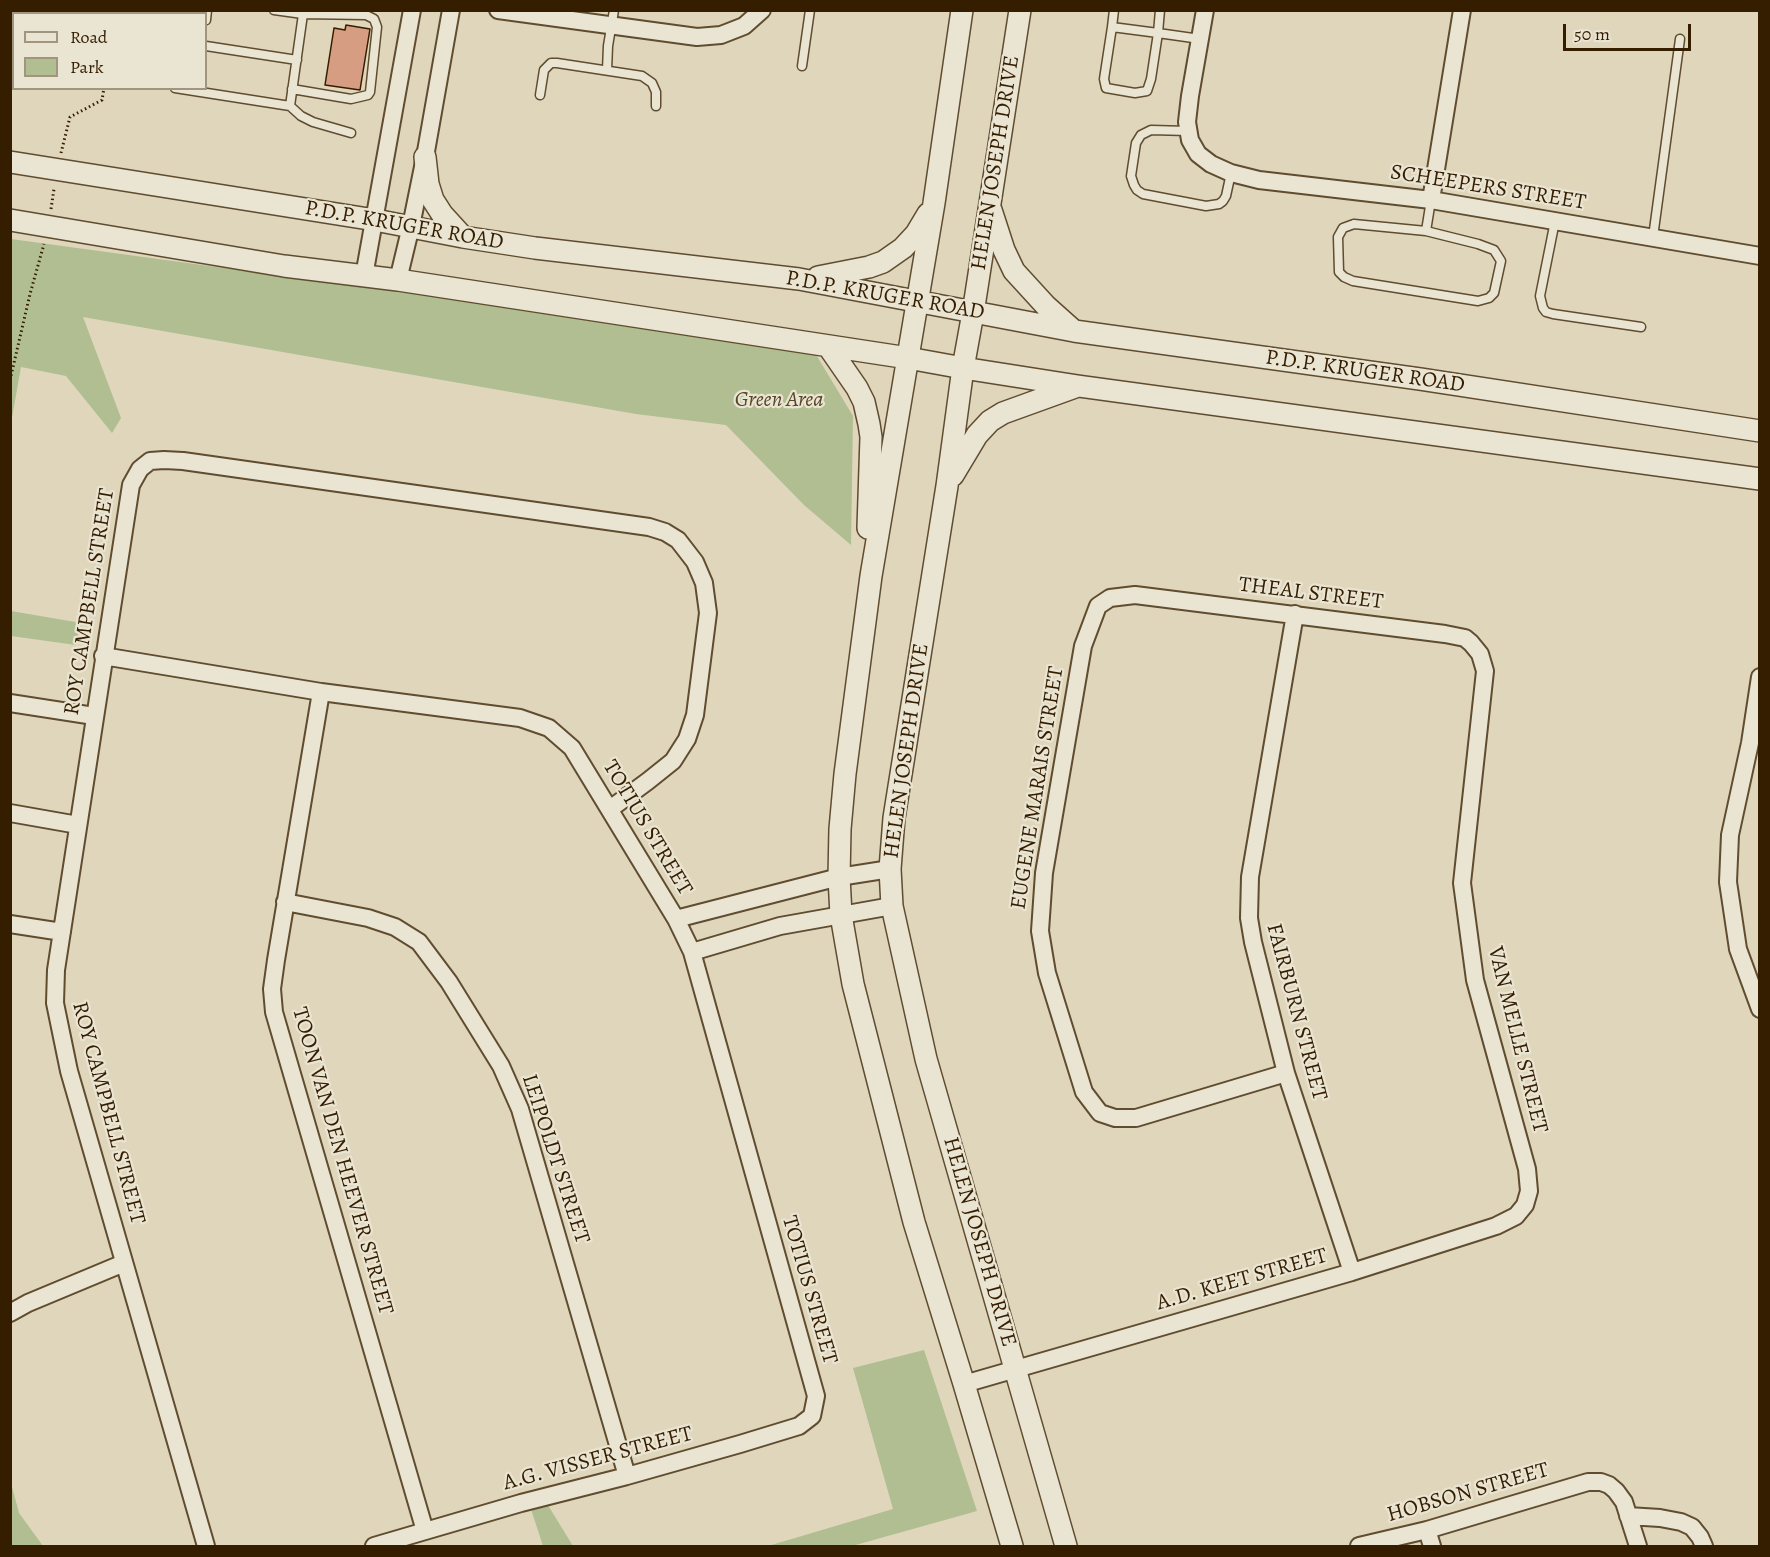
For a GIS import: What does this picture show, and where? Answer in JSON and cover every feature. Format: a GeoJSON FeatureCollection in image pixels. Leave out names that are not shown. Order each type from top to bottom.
{"type":"FeatureCollection","features":[{"type":"Feature","properties":{"kind":"street"},"geometry":{"type":"LineString","coordinates":[[364,276],[412,10]]}},
{"type":"Feature","properties":{"kind":"street"},"geometry":{"type":"LineString","coordinates":[[398,280],[425,158],[450,10]]}},
{"type":"Feature","properties":{"kind":"street"},"geometry":{"type":"LineString","coordinates":[[498,10],[612,18],[697,38],[721,35],[744,26],[762,10]]}},
{"type":"Feature","properties":{"kind":"street"},"geometry":{"type":"LineString","coordinates":[[962,10],[934,203],[871,576],[845,774],[839,877],[841,915],[853,984],[911,1211],[1012,1546]]}},
{"type":"Feature","properties":{"kind":"street","name":"HELEN JOSEPH DRIVE"},"geometry":{"type":"LineString","coordinates":[[1020,10],[894,818],[890,869],[892,906],[926,1059],[1066,1546]]}},
{"type":"Feature","properties":{"kind":"street"},"geometry":{"type":"LineString","coordinates":[[1188,131],[1190,96],[1205,10]]}},
{"type":"Feature","properties":{"kind":"street"},"geometry":{"type":"LineString","coordinates":[[1431,200],[1462,10]]}},
{"type":"Feature","properties":{"kind":"street","name":"SCHEEPERS STREET"},"geometry":{"type":"LineString","coordinates":[[1188,131],[1198,154],[1211,164],[1231,173],[1259,180],[1431,200],[1760,256]]}},
{"type":"Feature","properties":{"kind":"street"},"geometry":{"type":"LineString","coordinates":[[425,158],[428,184],[433,200],[442,214],[463,237]]}},
{"type":"Feature","properties":{"kind":"street","name":"P.D.P. KRUGER ROAD"},"geometry":{"type":"LineString","coordinates":[[10,162],[535,248],[799,279],[1074,331],[1756,428]]}},
{"type":"Feature","properties":{"kind":"street"},"geometry":{"type":"LineString","coordinates":[[799,279],[869,267],[883,261],[903,248],[916,234],[934,203]]}},
{"type":"Feature","properties":{"kind":"street"},"geometry":{"type":"LineString","coordinates":[[989,203],[1004,250],[1014,271],[1046,306],[1074,331]]}},
{"type":"Feature","properties":{"kind":"street"},"geometry":{"type":"LineString","coordinates":[[10,220],[284,266],[398,280],[1078,386],[1756,483]]}},
{"type":"Feature","properties":{"kind":"street"},"geometry":{"type":"LineString","coordinates":[[828,346],[857,388],[864,402],[869,424],[870,485],[866,562],[871,576]]}},
{"type":"Feature","properties":{"kind":"street"},"geometry":{"type":"LineString","coordinates":[[947,486],[976,435],[990,421],[1004,412],[1078,386]]}},
{"type":"Feature","properties":{"kind":"street","name":"ROY CAMPBELL STREET"},"geometry":{"type":"LineString","coordinates":[[206,1546],[60,1036],[54,990],[130,484],[140,469],[150,461],[183,461],[649,527],[665,532],[678,540],[695,562],[704,583],[708,614],[695,715],[687,739],[673,760],[648,782],[610,808]]}},
{"type":"Feature","properties":{"kind":"street","name":"THEAL STREET"},"geometry":{"type":"LineString","coordinates":[[1110,598],[1135,595],[1445,634],[1465,638],[1472,643],[1480,654],[1485,671]]}},
{"type":"Feature","properties":{"kind":"street","name":"EUGENE MARAIS STREET"},"geometry":{"type":"LineString","coordinates":[[1110,598],[1098,606],[1083,646],[1044,873],[1040,931],[1047,973],[1084,1092],[1100,1113],[1115,1118],[1136,1118],[1286,1073]]}},
{"type":"Feature","properties":{"kind":"street","name":"FAIRBURN STREET"},"geometry":{"type":"LineString","coordinates":[[1295,614],[1250,877],[1249,918],[1286,1073],[1352,1272]]}},
{"type":"Feature","properties":{"kind":"street","name":"TOTIUS STREET"},"geometry":{"type":"LineString","coordinates":[[103,656],[321,692],[520,718],[549,728],[572,748],[676,919],[692,952],[816,1396]]}},
{"type":"Feature","properties":{"kind":"street","name":"VAN MELLE STREET"},"geometry":{"type":"LineString","coordinates":[[1485,671],[1462,883],[1474,980],[1527,1168],[1529,1191],[1525,1204]]}},
{"type":"Feature","properties":{"kind":"street"},"geometry":{"type":"LineString","coordinates":[[1760,677],[1755,743],[1730,835],[1728,882],[1738,949],[1760,1009]]}},
{"type":"Feature","properties":{"kind":"street","name":"TOON VAN DEN HEEVER STREET"},"geometry":{"type":"LineString","coordinates":[[321,692],[272,989],[274,1012],[425,1531]]}},
{"type":"Feature","properties":{"kind":"street"},"geometry":{"type":"LineString","coordinates":[[10,703],[94,716]]}},
{"type":"Feature","properties":{"kind":"street"},"geometry":{"type":"LineString","coordinates":[[10,813],[78,825]]}},
{"type":"Feature","properties":{"kind":"street"},"geometry":{"type":"LineString","coordinates":[[676,919],[839,877],[890,869]]}},
{"type":"Feature","properties":{"kind":"street","name":"LEIPOLDT STREET"},"geometry":{"type":"LineString","coordinates":[[285,902],[368,918],[395,927],[419,942],[449,981],[501,1066],[520,1109],[627,1476]]}},
{"type":"Feature","properties":{"kind":"street"},"geometry":{"type":"LineString","coordinates":[[692,952],[780,926],[892,906]]}},
{"type":"Feature","properties":{"kind":"street"},"geometry":{"type":"LineString","coordinates":[[10,924],[62,932]]}},
{"type":"Feature","properties":{"kind":"street","name":"A.D. KEET STREET"},"geometry":{"type":"LineString","coordinates":[[964,1384],[1352,1272],[1496,1226],[1516,1216],[1525,1204]]}},
{"type":"Feature","properties":{"kind":"street"},"geometry":{"type":"LineString","coordinates":[[10,1313],[28,1303],[124,1263]]}},
{"type":"Feature","properties":{"kind":"street","name":"A.G. VISSER STREET"},"geometry":{"type":"LineString","coordinates":[[374,1546],[799,1426],[812,1416],[816,1396]]}},
{"type":"Feature","properties":{"kind":"street","name":"HOBSON STREET"},"geometry":{"type":"LineString","coordinates":[[1359,1546],[1429,1538],[1588,1482],[1601,1482],[1609,1485],[1624,1502],[1628,1516]]}},
{"type":"Feature","properties":{"kind":"street"},"geometry":{"type":"LineString","coordinates":[[1638,1546],[1628,1516],[1681,1522],[1692,1527],[1704,1546]]}},
{"type":"Feature","properties":{"kind":"lane"},"geometry":{"type":"LineString","coordinates":[[274,10],[303,14],[366,15],[374,19],[377,31],[370,92],[366,96],[351,99],[292,89]]}},
{"type":"Feature","properties":{"kind":"lane"},"geometry":{"type":"LineString","coordinates":[[802,66],[810,10]]}},
{"type":"Feature","properties":{"kind":"lane"},"geometry":{"type":"LineString","coordinates":[[1114,10],[1104,79],[1106,88],[1135,93],[1147,91],[1151,79],[1160,10]]}},
{"type":"Feature","properties":{"kind":"lane"},"geometry":{"type":"LineString","coordinates":[[290,106],[303,14]]}},
{"type":"Feature","properties":{"kind":"lane"},"geometry":{"type":"LineString","coordinates":[[607,70],[612,18]]}},
{"type":"Feature","properties":{"kind":"lane"},"geometry":{"type":"LineString","coordinates":[[1112,27],[1200,39]]}},
{"type":"Feature","properties":{"kind":"lane"},"geometry":{"type":"LineString","coordinates":[[1653,237],[1680,39]]}},
{"type":"Feature","properties":{"kind":"lane"},"geometry":{"type":"LineString","coordinates":[[207,46],[297,60]]}},
{"type":"Feature","properties":{"kind":"lane"},"geometry":{"type":"LineString","coordinates":[[540,95],[544,70],[551,63],[642,76],[652,83],[656,92],[656,106]]}},
{"type":"Feature","properties":{"kind":"lane"},"geometry":{"type":"LineString","coordinates":[[194,90],[290,106],[313,123],[351,133]]}},
{"type":"Feature","properties":{"kind":"lane"},"geometry":{"type":"LineString","coordinates":[[1188,131],[1151,130],[1141,135],[1136,143],[1131,176],[1137,190],[1143,194],[1206,206],[1218,204],[1226,196],[1231,173]]}},
{"type":"Feature","properties":{"kind":"lane"},"geometry":{"type":"LineString","coordinates":[[1425,231],[1431,200]]}},
{"type":"Feature","properties":{"kind":"lane"},"geometry":{"type":"LineString","coordinates":[[1556,221],[1540,297],[1546,312],[1641,327]]}},
{"type":"Feature","properties":{"kind":"lane"},"geometry":{"type":"LineString","coordinates":[[1354,224],[1425,231],[1494,250],[1501,261],[1494,293],[1489,298],[1478,301],[1353,280],[1344,277],[1339,272],[1338,237],[1343,228],[1354,224]]}},
{"type":"Feature","properties":{"kind":"green space","name":"Green Area"},"geometry":{"type":"Polygon","coordinates":[[[11,239],[812,348],[853,416],[851,545],[804,505],[726,425],[636,414],[83,317],[121,418],[112,433],[66,376],[21,367],[11,423],[11,239]]]}},
{"type":"Feature","properties":{"kind":"green space"},"geometry":{"type":"Polygon","coordinates":[[[11,611],[81,623],[76,645],[11,636],[11,611]]]}},
{"type":"Feature","properties":{"kind":"green space"},"geometry":{"type":"Polygon","coordinates":[[[924,1350],[977,1511],[852,1546],[768,1546],[893,1509],[853,1368],[924,1350]]]}},
{"type":"Feature","properties":{"kind":"green space"},"geometry":{"type":"Polygon","coordinates":[[[11,1483],[19,1513],[43,1546],[11,1546],[11,1483]]]}},
{"type":"Feature","properties":{"kind":"green space"},"geometry":{"type":"Polygon","coordinates":[[[546,1502],[573,1546],[543,1546],[530,1506],[546,1502]]]}},
{"type":"Feature","properties":{"kind":"building"},"geometry":{"type":"Polygon","coordinates":[[[346,25],[370,29],[360,90],[325,85],[334,28],[345,30],[346,25]]]}}]}
